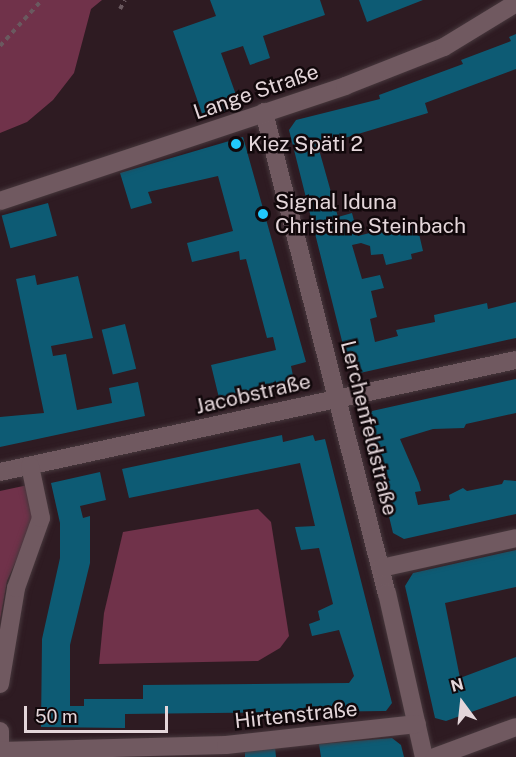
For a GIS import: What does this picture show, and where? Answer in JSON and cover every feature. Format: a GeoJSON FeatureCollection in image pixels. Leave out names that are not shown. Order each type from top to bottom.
{"type":"FeatureCollection","features":[{"type":"Feature","properties":{"kind":"street","name":"Lange Straße"},"geometry":{"type":"LineString","coordinates":[[0,201],[345,86],[444,47],[516,3]]}},
{"type":"Feature","properties":{"kind":"street","name":"Lerchenfeldstraße"},"geometry":{"type":"LineString","coordinates":[[264,112],[381,568],[424,757]]}},
{"type":"Feature","properties":{"kind":"street","name":"Jacobstraße"},"geometry":{"type":"LineString","coordinates":[[0,472],[516,360]]}},
{"type":"Feature","properties":{"kind":"street"},"geometry":{"type":"LineString","coordinates":[[0,684],[16,588],[41,518],[30,466]]}},
{"type":"Feature","properties":{"kind":"street"},"geometry":{"type":"LineString","coordinates":[[381,568],[516,538]]}},
{"type":"Feature","properties":{"kind":"street","name":"Hirtenstraße"},"geometry":{"type":"LineString","coordinates":[[0,751],[134,754],[226,751],[417,724]]}},
{"type":"Feature","properties":{"kind":"street"},"geometry":{"type":"LineString","coordinates":[[435,757],[516,727]]}},
{"type":"Feature","properties":{"kind":"street"},"geometry":{"type":"LineString","coordinates":[[0,730],[0,751]]}},
{"type":"Feature","properties":{"kind":"path"},"geometry":{"type":"LineString","coordinates":[[0,46],[42,0]]}},
{"type":"Feature","properties":{"kind":"path"},"geometry":{"type":"LineString","coordinates":[[120,9],[125,0]]}},
{"type":"Feature","properties":{"kind":"shaded area"},"geometry":{"type":"Polygon","coordinates":[[[0,0],[102,0],[91,9],[74,73],[53,100],[27,122],[0,133],[0,0]]]}},
{"type":"Feature","properties":{"kind":"shaded area"},"geometry":{"type":"Polygon","coordinates":[[[28,485],[35,519],[7,581],[0,620],[0,491],[28,485]]]}},
{"type":"Feature","properties":{"kind":"shaded area"},"geometry":{"type":"Polygon","coordinates":[[[258,509],[271,522],[289,636],[280,648],[258,661],[99,664],[104,613],[123,532],[258,509]]]}},
{"type":"Feature","properties":{"kind":"building"},"geometry":{"type":"Polygon","coordinates":[[[210,0],[320,0],[325,15],[263,36],[270,58],[250,65],[243,46],[221,53],[240,106],[204,119],[173,31],[216,16],[210,0]]]}},
{"type":"Feature","properties":{"kind":"building"},"geometry":{"type":"Polygon","coordinates":[[[359,0],[423,0],[367,22],[359,0]]]}},
{"type":"Feature","properties":{"kind":"building"},"geometry":{"type":"Polygon","coordinates":[[[516,34],[516,69],[425,103],[428,113],[318,146],[338,217],[352,213],[358,236],[416,221],[423,251],[411,254],[412,259],[386,265],[383,254],[371,255],[370,246],[361,243],[352,245],[362,279],[380,275],[384,288],[371,291],[377,317],[370,319],[375,342],[398,336],[396,330],[435,322],[434,315],[487,303],[488,309],[516,302],[516,338],[360,373],[348,365],[289,130],[296,120],[380,99],[379,95],[463,64],[461,60],[511,41],[509,37],[516,34]]]}},
{"type":"Feature","properties":{"kind":"building"},"geometry":{"type":"Polygon","coordinates":[[[243,137],[306,362],[291,366],[294,381],[219,398],[211,365],[276,350],[273,337],[267,338],[246,259],[240,260],[239,251],[192,262],[187,243],[233,231],[218,176],[148,192],[152,203],[131,209],[120,173],[243,137]]]}},
{"type":"Feature","properties":{"kind":"building"},"geometry":{"type":"Polygon","coordinates":[[[48,203],[57,236],[10,248],[2,215],[48,203]]]}},
{"type":"Feature","properties":{"kind":"building"},"geometry":{"type":"Polygon","coordinates":[[[35,275],[37,285],[78,276],[93,338],[51,346],[53,356],[66,354],[77,410],[112,403],[109,388],[138,382],[145,416],[0,447],[0,417],[44,413],[16,279],[35,275]]]}},
{"type":"Feature","properties":{"kind":"building"},"geometry":{"type":"Polygon","coordinates":[[[125,324],[136,369],[113,374],[102,330],[125,324]]]}},
{"type":"Feature","properties":{"kind":"building"},"geometry":{"type":"Polygon","coordinates":[[[516,379],[516,413],[466,424],[464,428],[433,429],[400,439],[419,483],[421,491],[415,492],[418,505],[450,500],[449,495],[463,488],[467,491],[502,484],[504,480],[516,481],[516,514],[404,539],[393,533],[366,421],[372,411],[516,379]]]}},
{"type":"Feature","properties":{"kind":"building"},"geometry":{"type":"Polygon","coordinates":[[[282,435],[283,442],[313,435],[315,441],[325,439],[392,703],[386,711],[125,714],[125,728],[41,727],[42,639],[60,558],[60,523],[51,483],[100,472],[106,500],[80,506],[83,518],[90,516],[90,563],[70,645],[70,706],[84,706],[84,699],[143,699],[143,685],[349,683],[354,676],[339,630],[312,636],[309,624],[320,620],[318,611],[333,604],[319,548],[301,550],[295,527],[315,526],[300,463],[129,498],[122,469],[282,435]]]}},
{"type":"Feature","properties":{"kind":"building"},"geometry":{"type":"Polygon","coordinates":[[[516,550],[516,587],[445,603],[460,678],[516,657],[516,696],[446,721],[435,718],[405,586],[413,573],[516,550]]]}},
{"type":"Feature","properties":{"kind":"building"},"geometry":{"type":"Polygon","coordinates":[[[392,738],[401,745],[404,757],[321,757],[319,744],[392,738]]]}},
{"type":"Feature","properties":{"kind":"building"},"geometry":{"type":"Polygon","coordinates":[[[275,747],[276,757],[245,757],[245,749],[275,747]]]}},
{"type":"Feature","properties":{"kind":"place","name":"Kiez Späti 2"},"geometry":{"type":"Point","coordinates":[236,144]}},
{"type":"Feature","properties":{"kind":"place","name":"Signal Iduna Christine Steinbach"},"geometry":{"type":"Point","coordinates":[263,214]}}]}
